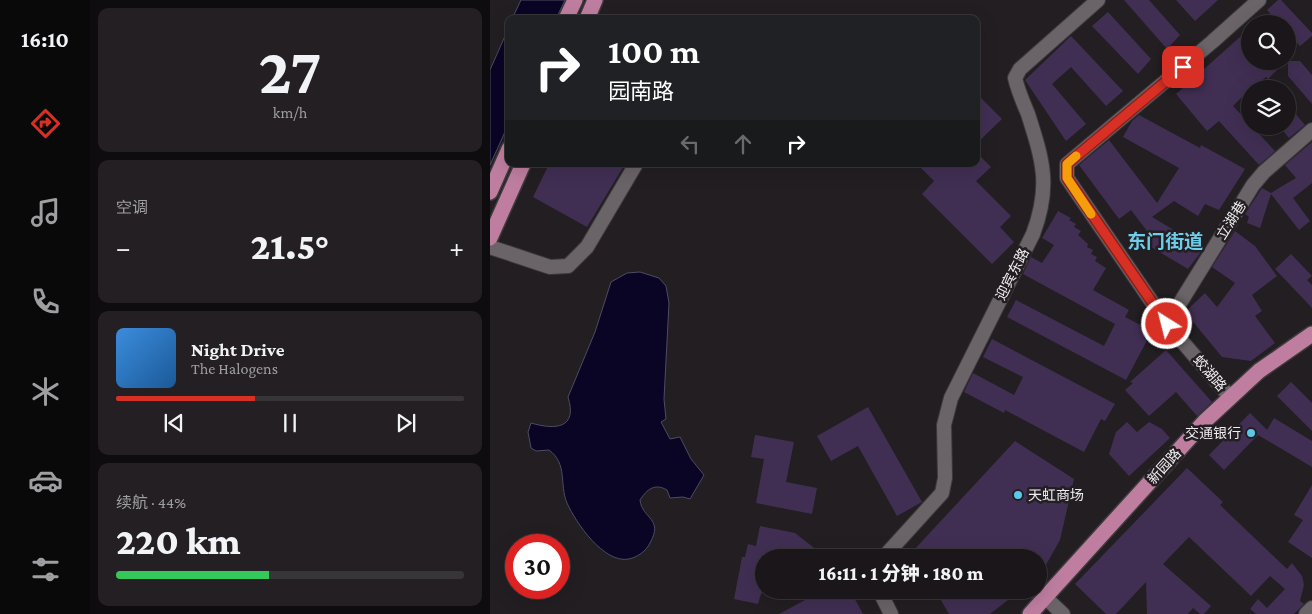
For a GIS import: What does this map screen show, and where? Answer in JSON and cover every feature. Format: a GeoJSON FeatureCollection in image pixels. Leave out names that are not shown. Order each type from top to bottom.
{"type":"FeatureCollection","features":[{"type":"Feature","properties":{"kind":"main road"},"geometry":{"type":"LineString","coordinates":[[568,15],[574,0]]}},
{"type":"Feature","properties":{"kind":"main road"},"geometry":{"type":"LineString","coordinates":[[589,15],[595,0]]}},
{"type":"Feature","properties":{"kind":"main road"},"geometry":{"type":"LineString","coordinates":[[490,192],[505,158]]}},
{"type":"Feature","properties":{"kind":"main road"},"geometry":{"type":"LineString","coordinates":[[490,238],[522,167]]}},
{"type":"Feature","properties":{"kind":"main road","name":"新园路"},"geometry":{"type":"LineString","coordinates":[[1047,597],[1182,446],[1230,397],[1259,371],[1312,334]]}},
{"type":"Feature","properties":{"kind":"main road","name":"新园路"},"geometry":{"type":"LineString","coordinates":[[1030,614],[1045,599]]}},
{"type":"Feature","properties":{"kind":"street","name":"迎宾东路"},"geometry":{"type":"LineString","coordinates":[[891,549],[942,493],[945,478],[944,425],[951,398],[1033,234],[1042,211],[1045,192],[1043,168],[1015,78],[1020,69],[1098,0]]}},
{"type":"Feature","properties":{"kind":"street","name":"蛟湖路"},"geometry":{"type":"LineString","coordinates":[[1230,397],[1167,324],[1067,178],[1067,164],[1259,0]]}},
{"type":"Feature","properties":{"kind":"street","name":"立湖巷"},"geometry":{"type":"LineString","coordinates":[[1167,324],[1253,185],[1264,172],[1312,130]]}},
{"type":"Feature","properties":{"kind":"street"},"geometry":{"type":"LineString","coordinates":[[490,247],[550,266],[568,266],[587,247],[634,167]]}},
{"type":"Feature","properties":{"kind":"street"},"geometry":{"type":"LineString","coordinates":[[884,599],[891,614]]}},
{"type":"Feature","properties":{"kind":"street"},"geometry":{"type":"LineString","coordinates":[[1047,599],[1063,614]]}},
{"type":"Feature","properties":{"kind":"street"},"geometry":{"type":"LineString","coordinates":[[1306,614],[1312,608]]}},
{"type":"Feature","properties":{"kind":"shaded area"},"geometry":{"type":"Polygon","coordinates":[[[521,0],[565,0],[558,15],[514,15],[521,0]]]}},
{"type":"Feature","properties":{"kind":"shaded area"},"geometry":{"type":"Polygon","coordinates":[[[505,36],[505,132],[490,165],[490,70],[505,36]]]}},
{"type":"Feature","properties":{"kind":"shaded area"},"geometry":{"type":"Polygon","coordinates":[[[640,272],[659,278],[666,286],[669,303],[664,399],[666,419],[661,422],[670,439],[680,437],[691,459],[704,475],[690,499],[683,497],[670,498],[667,490],[659,487],[652,488],[645,493],[640,500],[644,511],[654,523],[654,535],[646,549],[636,557],[620,559],[601,549],[584,531],[567,503],[559,462],[549,450],[536,451],[531,448],[528,432],[531,423],[556,426],[562,425],[567,421],[570,416],[568,397],[595,332],[611,282],[627,273],[640,272]]]}},
{"type":"Feature","properties":{"kind":"building"},"geometry":{"type":"Polygon","coordinates":[[[1124,0],[1149,0],[1180,35],[1167,49],[1124,0]]]}},
{"type":"Feature","properties":{"kind":"building"},"geometry":{"type":"Polygon","coordinates":[[[1176,0],[1218,0],[1195,21],[1176,0]]]}},
{"type":"Feature","properties":{"kind":"building"},"geometry":{"type":"Polygon","coordinates":[[[1278,0],[1281,0],[1295,15],[1271,15],[1267,10],[1278,0]]]}},
{"type":"Feature","properties":{"kind":"building"},"geometry":{"type":"Polygon","coordinates":[[[1108,12],[1151,59],[1138,74],[1092,26],[1108,12]]]}},
{"type":"Feature","properties":{"kind":"building"},"geometry":{"type":"Polygon","coordinates":[[[1296,16],[1312,33],[1312,36],[1300,46],[1296,42],[1296,16]]]}},
{"type":"Feature","properties":{"kind":"building"},"geometry":{"type":"Polygon","coordinates":[[[1071,36],[1123,91],[1106,106],[1071,67],[1052,84],[1086,124],[1066,141],[1025,80],[1071,36]]]}},
{"type":"Feature","properties":{"kind":"building"},"geometry":{"type":"Polygon","coordinates":[[[1241,36],[1241,70],[1277,70],[1268,79],[1266,77],[1262,80],[1241,80],[1241,98],[1233,106],[1241,115],[1241,135],[1260,135],[1275,151],[1259,165],[1219,121],[1207,131],[1176,94],[1241,36]]]}},
{"type":"Feature","properties":{"kind":"building"},"geometry":{"type":"Polygon","coordinates":[[[1296,61],[1300,61],[1312,75],[1312,104],[1296,85],[1296,80],[1291,80],[1288,76],[1288,70],[1296,70],[1296,61]]]}},
{"type":"Feature","properties":{"kind":"building"},"geometry":{"type":"Polygon","coordinates":[[[980,97],[1002,119],[980,140],[980,97]]]}},
{"type":"Feature","properties":{"kind":"building"},"geometry":{"type":"Polygon","coordinates":[[[1296,114],[1305,125],[1296,132],[1296,114]]]}},
{"type":"Feature","properties":{"kind":"building"},"geometry":{"type":"Polygon","coordinates":[[[1139,115],[1200,148],[1201,145],[1245,169],[1219,210],[1205,204],[1198,216],[1174,201],[1152,217],[1204,248],[1188,269],[1141,241],[1147,231],[1131,210],[1119,219],[1079,165],[1109,140],[1157,203],[1179,168],[1123,137],[1132,121],[1139,115]]]}},
{"type":"Feature","properties":{"kind":"building"},"geometry":{"type":"Polygon","coordinates":[[[1312,142],[1312,183],[1293,198],[1310,221],[1299,230],[1271,194],[1260,228],[1247,223],[1249,217],[1245,214],[1262,188],[1271,193],[1296,178],[1285,165],[1312,142]]]}},
{"type":"Feature","properties":{"kind":"building"},"geometry":{"type":"Polygon","coordinates":[[[980,156],[991,167],[976,181],[1011,216],[1000,227],[1014,242],[992,264],[922,194],[934,181],[920,167],[980,167],[980,156]]]}},
{"type":"Feature","properties":{"kind":"building"},"geometry":{"type":"Polygon","coordinates":[[[548,167],[623,167],[587,227],[533,197],[548,167]]]}},
{"type":"Feature","properties":{"kind":"building"},"geometry":{"type":"Polygon","coordinates":[[[1058,211],[1071,218],[1069,220],[1076,224],[1074,227],[1081,231],[1078,235],[1088,244],[1087,247],[1093,250],[1091,254],[1097,257],[1095,261],[1106,268],[1093,290],[1129,310],[1125,317],[1152,331],[1126,380],[1007,317],[1016,300],[1104,346],[1115,324],[1023,274],[1031,257],[1042,263],[1054,245],[1042,238],[1058,211]]]}},
{"type":"Feature","properties":{"kind":"building"},"geometry":{"type":"Polygon","coordinates":[[[1235,231],[1255,246],[1277,276],[1252,295],[1262,311],[1255,316],[1275,343],[1251,361],[1222,357],[1185,312],[1205,293],[1217,307],[1235,283],[1212,267],[1235,231]]]}},
{"type":"Feature","properties":{"kind":"building"},"geometry":{"type":"Polygon","coordinates":[[[1291,254],[1312,276],[1307,280],[1312,285],[1312,308],[1275,269],[1291,254]]]}},
{"type":"Feature","properties":{"kind":"building"},"geometry":{"type":"Polygon","coordinates":[[[992,339],[1115,404],[1105,421],[1101,419],[1084,452],[1005,410],[1004,413],[964,392],[973,373],[1014,395],[1023,377],[983,357],[992,339]]]}},
{"type":"Feature","properties":{"kind":"building"},"geometry":{"type":"Polygon","coordinates":[[[1166,350],[1212,402],[1197,416],[1176,392],[1149,416],[1125,390],[1133,383],[1130,382],[1166,350]]]}},
{"type":"Feature","properties":{"kind":"building"},"geometry":{"type":"Polygon","coordinates":[[[1291,382],[1312,403],[1312,431],[1277,396],[1291,382]]]}},
{"type":"Feature","properties":{"kind":"building"},"geometry":{"type":"Polygon","coordinates":[[[868,407],[922,502],[897,516],[858,446],[831,461],[817,436],[868,407]]]}},
{"type":"Feature","properties":{"kind":"building"},"geometry":{"type":"Polygon","coordinates":[[[1250,413],[1267,430],[1274,418],[1312,441],[1312,467],[1258,435],[1224,470],[1209,455],[1250,413]]]}},
{"type":"Feature","properties":{"kind":"building"},"geometry":{"type":"Polygon","coordinates":[[[1127,422],[1137,432],[1149,422],[1162,429],[1170,438],[1129,476],[1109,454],[1116,432],[1127,422]]]}},
{"type":"Feature","properties":{"kind":"building"},"geometry":{"type":"Polygon","coordinates":[[[755,435],[794,442],[786,482],[817,488],[812,514],[756,503],[764,459],[751,457],[755,435]]]}},
{"type":"Feature","properties":{"kind":"building","name":"天虹商场"},"geometry":{"type":"Polygon","coordinates":[[[1015,441],[1074,479],[1060,540],[1047,563],[1047,549],[915,549],[1015,441]]]}},
{"type":"Feature","properties":{"kind":"building"},"geometry":{"type":"Polygon","coordinates":[[[1187,468],[1223,502],[1220,505],[1287,569],[1292,563],[1302,576],[1304,585],[1300,601],[1304,604],[1294,614],[1256,614],[1250,609],[1258,599],[1267,608],[1285,589],[1270,576],[1251,596],[1189,537],[1163,564],[1211,606],[1204,614],[1200,614],[1193,608],[1188,614],[1147,614],[1146,582],[1116,614],[1106,614],[1075,584],[1187,468]]]}},
{"type":"Feature","properties":{"kind":"building"},"geometry":{"type":"Polygon","coordinates":[[[1312,485],[1312,558],[1288,542],[1303,520],[1294,515],[1312,485]]]}},
{"type":"Feature","properties":{"kind":"building"},"geometry":{"type":"Polygon","coordinates":[[[760,526],[795,533],[815,549],[755,549],[755,599],[760,599],[758,604],[734,599],[742,557],[745,557],[748,544],[756,546],[760,526]]]}},
{"type":"Feature","properties":{"kind":"building"},"geometry":{"type":"Polygon","coordinates":[[[804,599],[855,599],[863,614],[779,614],[805,600],[804,599]]]}},
{"type":"Feature","properties":{"kind":"building"},"geometry":{"type":"Polygon","coordinates":[[[940,599],[1009,599],[990,614],[949,614],[940,599]]]}},
{"type":"Feature","properties":{"kind":"slow traffic"},"geometry":{"type":"LineString","coordinates":[[1076,156],[1067,164],[1067,178],[1091,214]]}},
{"type":"Feature","properties":{"kind":"place","name":"交通银行"},"geometry":{"type":"Point","coordinates":[1251,433]}},
{"type":"Feature","properties":{"kind":"place","name":"天虹商场"},"geometry":{"type":"Point","coordinates":[1018,495]}},
{"type":"Feature","properties":{"kind":"district","name":"东门街道"},"geometry":{"type":"Point","coordinates":[1165,241]}},
{"type":"Feature","properties":{"kind":"route"},"geometry":{"type":"LineString","coordinates":[[1167,324],[1067,178],[1067,164],[1183,67]]}}]}
